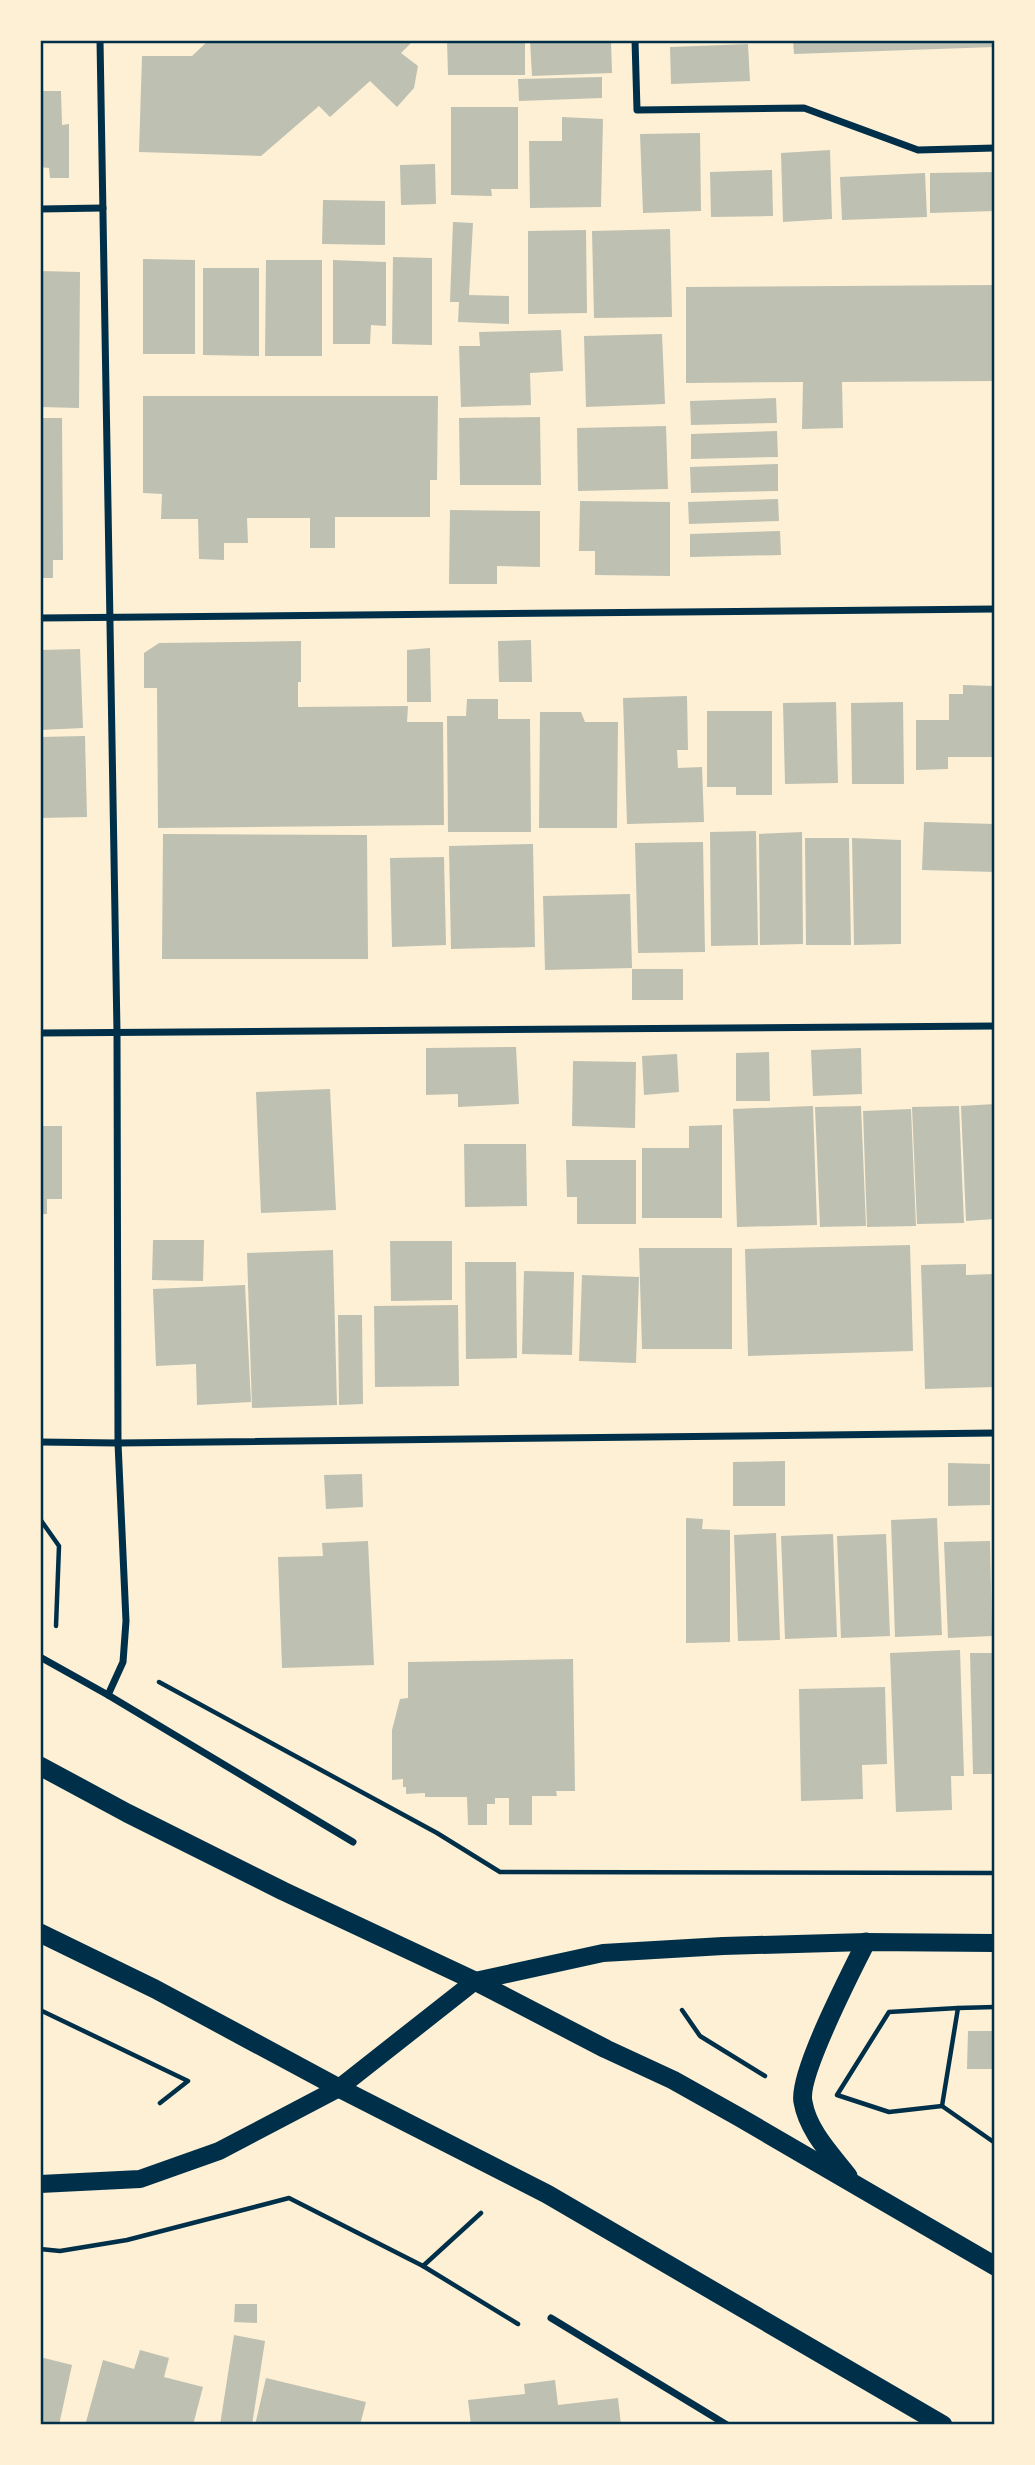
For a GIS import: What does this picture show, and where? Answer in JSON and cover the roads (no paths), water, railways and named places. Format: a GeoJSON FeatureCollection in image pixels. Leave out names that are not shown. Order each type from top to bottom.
{"type":"FeatureCollection","features":[{"type":"Feature","properties":{"kind":"highway"},"geometry":{"type":"LineString","coordinates":[[40,1766],[127,1814],[475,1981],[606,2049],[673,2080],[995,2266]]}},
{"type":"Feature","properties":{"kind":"highway"},"geometry":{"type":"LineString","coordinates":[[40,1933],[155,1989],[339,2088],[547,2194],[943,2425]]}},
{"type":"Feature","properties":{"kind":"highway"},"geometry":{"type":"LineString","coordinates":[[853,2183],[815,2133],[803,2103],[802,2089],[825,2026],[866,1942]]}},
{"type":"Feature","properties":{"kind":"main road"},"geometry":{"type":"LineString","coordinates":[[40,2184],[140,2179],[219,2151],[339,2088],[475,1981],[603,1953],[866,1942],[995,1943]]}},
{"type":"Feature","properties":{"kind":"street"},"geometry":{"type":"LineString","coordinates":[[100,40],[117,1032],[118,1443],[126,1621],[123,1662],[108,1695]]}},
{"type":"Feature","properties":{"kind":"street"},"geometry":{"type":"LineString","coordinates":[[635,40],[637,110],[804,108],[918,149],[995,148]]}},
{"type":"Feature","properties":{"kind":"street"},"geometry":{"type":"LineString","coordinates":[[40,209],[103,208]]}},
{"type":"Feature","properties":{"kind":"street"},"geometry":{"type":"LineString","coordinates":[[40,618],[995,609]]}},
{"type":"Feature","properties":{"kind":"street"},"geometry":{"type":"LineString","coordinates":[[40,1033],[995,1026]]}},
{"type":"Feature","properties":{"kind":"street"},"geometry":{"type":"LineString","coordinates":[[40,1442],[995,1433]]}},
{"type":"Feature","properties":{"kind":"street"},"geometry":{"type":"LineString","coordinates":[[40,1657],[353,1842]]}},
{"type":"Feature","properties":{"kind":"street"},"geometry":{"type":"LineString","coordinates":[[551,2318],[727,2425]]}}]}
